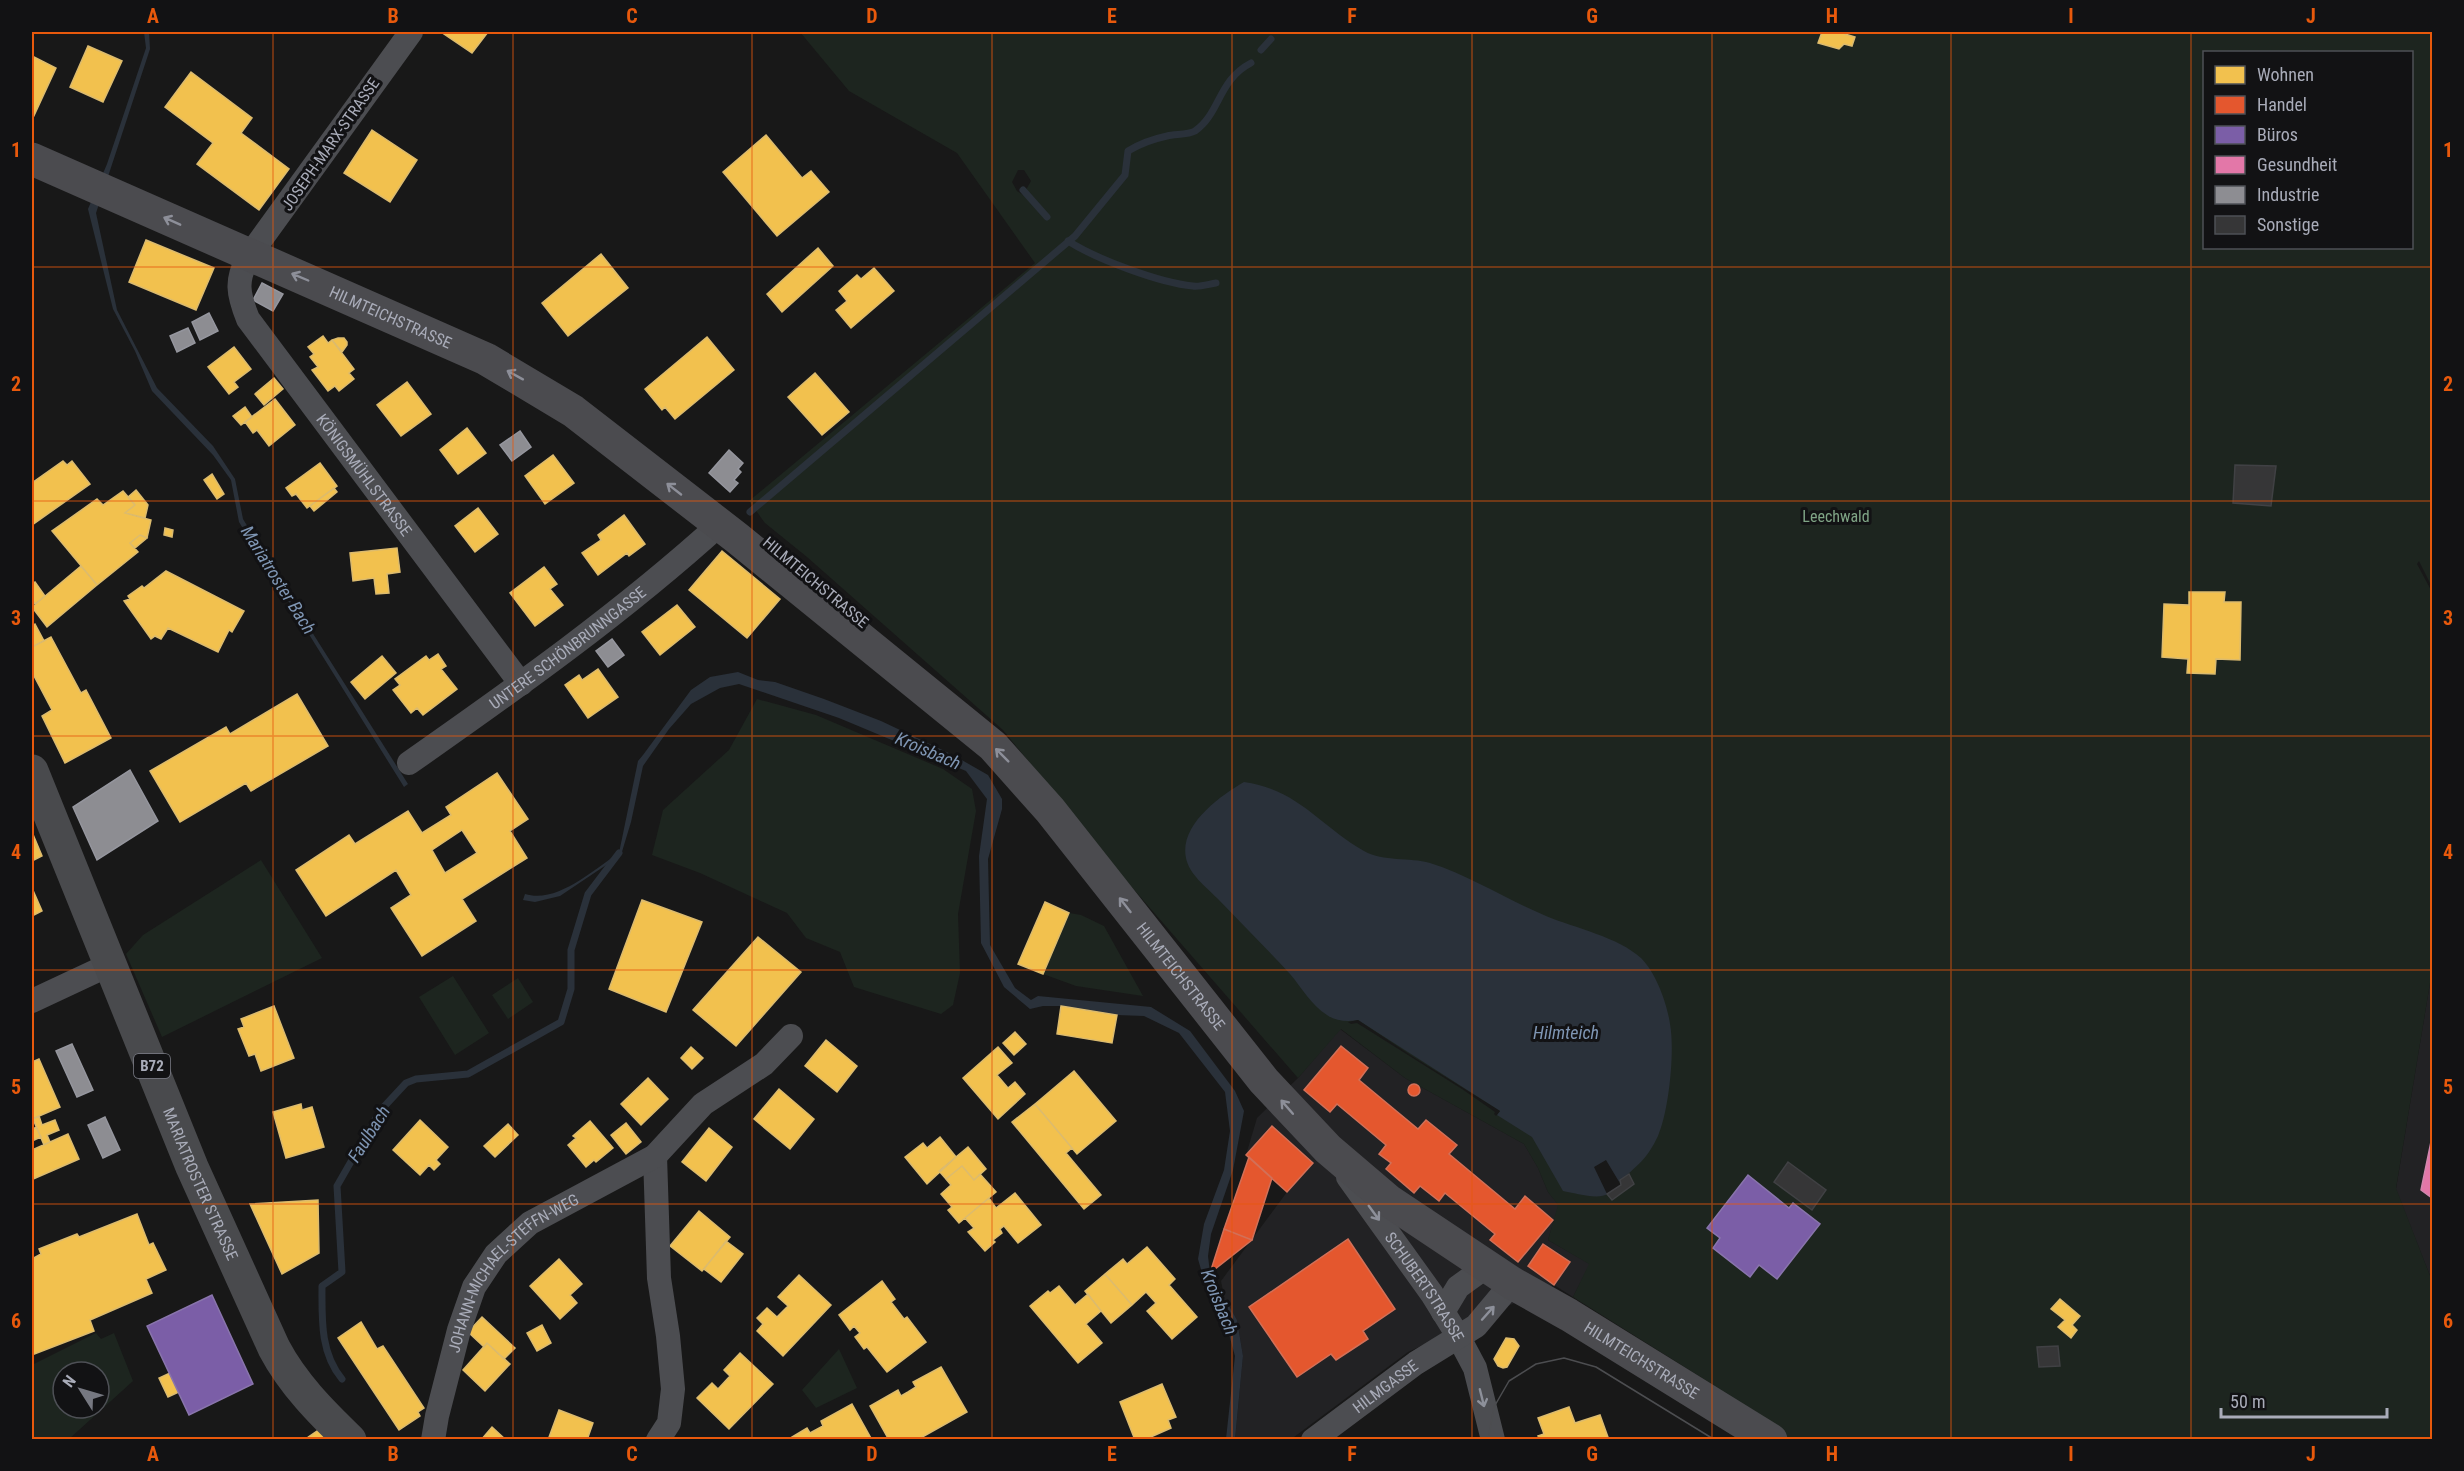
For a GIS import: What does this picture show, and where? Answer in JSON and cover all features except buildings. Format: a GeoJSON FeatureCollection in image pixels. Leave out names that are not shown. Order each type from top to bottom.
{"type":"FeatureCollection","features":[{"type":"Feature","properties":{"kind":"main road","name":"HILMTEICHSTRASSE"},"geometry":{"type":"LineString","coordinates":[[32,159],[486,359],[537,387],[573,411],[720,525],[751,528],[834,592],[874,630],[896,665],[972,727],[1011,764],[1264,1081],[1328,1149],[1389,1201],[1499,1275],[1569,1315],[1771,1440]]}},
{"type":"Feature","properties":{"kind":"main road","name":"MARIATROSTER STRASSE"},"geometry":{"type":"LineString","coordinates":[[32,771],[80,895],[111,964],[192,1167],[274,1348],[287,1370],[350,1440]]}},
{"type":"Feature","properties":{"kind":"street","name":"JOSEPH-MARX-STRASSE"},"geometry":{"type":"LineString","coordinates":[[249,256],[411,32]]}},
{"type":"Feature","properties":{"kind":"street","name":"KÖNIGSMÜHLSTRASSE"},"geometry":{"type":"LineString","coordinates":[[249,256],[240,272],[240,297],[248,319],[522,684]]}},
{"type":"Feature","properties":{"kind":"street","name":"UNTERE SCHÖNBRUNNGASSE"},"geometry":{"type":"LineString","coordinates":[[409,763],[522,684],[670,569],[720,525]]}},
{"type":"Feature","properties":{"kind":"street"},"geometry":{"type":"LineString","coordinates":[[32,1001],[111,964]]}},
{"type":"Feature","properties":{"kind":"street","name":"JOHANN-MICHAEL-STEFFN-WEG"},"geometry":{"type":"LineString","coordinates":[[433,1440],[459,1330],[474,1287],[496,1254],[530,1223],[655,1156],[703,1104],[764,1064],[791,1036]]}},
{"type":"Feature","properties":{"kind":"street","name":"SCHUBERTSTRASSE"},"geometry":{"type":"LineString","coordinates":[[1328,1149],[1458,1336],[1475,1368],[1492,1434]]}},
{"type":"Feature","properties":{"kind":"street"},"geometry":{"type":"LineString","coordinates":[[655,1156],[659,1278],[673,1389],[669,1423],[658,1440]]}},
{"type":"Feature","properties":{"kind":"street"},"geometry":{"type":"LineString","coordinates":[[1443,1312],[1458,1287],[1499,1275]]}},
{"type":"Feature","properties":{"kind":"street"},"geometry":{"type":"LineString","coordinates":[[1458,1336],[1476,1326],[1499,1275]]}},
{"type":"Feature","properties":{"kind":"street","name":"HILMGASSE"},"geometry":{"type":"LineString","coordinates":[[1313,1440],[1416,1363],[1458,1336]]}},
{"type":"Feature","properties":{"kind":"shaded area"},"geometry":{"type":"Polygon","coordinates":[[[2432,971],[2432,1281],[2396,1189],[2432,971]]]}},
{"type":"Feature","properties":{"kind":"shaded area"},"geometry":{"type":"Polygon","coordinates":[[[1340,1029],[1405,1078],[1524,1144],[1548,1192],[1559,1205],[1548,1240],[1590,1264],[1573,1297],[1554,1285],[1408,1352],[1290,1440],[1235,1439],[1243,1356],[1237,1320],[1225,1301],[1221,1281],[1287,1192],[1246,1155],[1257,1118],[1298,1078],[1340,1029]]]}},
{"type":"Feature","properties":{"kind":"green space","name":"Leechwald"},"geometry":{"type":"Polygon","coordinates":[[[800,32],[2432,32],[2432,587],[2419,561],[2417,564],[2432,592],[2432,971],[2396,1188],[2432,1281],[2432,1439],[1783,1439],[1766,1418],[1573,1297],[1589,1264],[1548,1240],[1558,1205],[1548,1192],[1524,1144],[1405,1078],[1341,1029],[1298,1078],[1116,869],[1003,730],[807,557],[765,523],[749,501],[1035,263],[957,153],[849,91],[800,32]],[[1018,170],[1012,182],[1017,191],[1023,195],[1031,181],[1024,170],[1018,170]]]}},
{"type":"Feature","properties":{"kind":"green space"},"geometry":{"type":"Polygon","coordinates":[[[757,699],[816,715],[943,769],[972,789],[976,811],[958,914],[960,973],[953,1005],[941,1014],[854,987],[840,952],[806,938],[787,913],[700,873],[652,855],[663,810],[729,750],[757,699]]]}},
{"type":"Feature","properties":{"kind":"green space"},"geometry":{"type":"Polygon","coordinates":[[[261,860],[322,958],[162,1037],[126,954],[143,935],[261,860]]]}},
{"type":"Feature","properties":{"kind":"green space"},"geometry":{"type":"Polygon","coordinates":[[[1069,913],[1081,915],[1104,926],[1143,996],[1076,986],[1043,974],[1069,913]]]}},
{"type":"Feature","properties":{"kind":"green space"},"geometry":{"type":"Polygon","coordinates":[[[453,976],[489,1033],[455,1055],[419,997],[453,976]]]}},
{"type":"Feature","properties":{"kind":"green space"},"geometry":{"type":"Polygon","coordinates":[[[518,978],[533,1002],[508,1019],[492,995],[518,978]]]}},
{"type":"Feature","properties":{"kind":"green space"},"geometry":{"type":"Polygon","coordinates":[[[96,1333],[101,1339],[114,1333],[133,1381],[111,1401],[111,1360],[51,1360],[51,1420],[90,1420],[69,1439],[32,1439],[32,1365],[96,1333]]]}},
{"type":"Feature","properties":{"kind":"green space"},"geometry":{"type":"Polygon","coordinates":[[[839,1349],[857,1388],[816,1408],[802,1390],[839,1349]]]}},
{"type":"Feature","properties":{"kind":"water","name":"Mariatroster Bach"},"geometry":{"type":"Polygon","coordinates":[[[144,32],[149,32],[150,49],[96,213],[117,310],[157,388],[213,446],[235,479],[243,519],[408,784],[404,787],[239,522],[231,480],[213,455],[152,391],[135,351],[113,309],[88,209],[107,164],[146,48],[144,32]]]}},
{"type":"Feature","properties":{"kind":"water","name":"Kroisbach"},"geometry":{"type":"Polygon","coordinates":[[[738,672],[758,680],[775,682],[881,721],[953,755],[988,775],[1002,799],[1002,809],[988,859],[990,945],[1015,988],[1031,1000],[1038,996],[1151,1007],[1190,1031],[1235,1091],[1244,1111],[1233,1170],[1211,1234],[1208,1256],[1210,1273],[1237,1320],[1243,1356],[1235,1439],[1226,1439],[1235,1356],[1225,1320],[1207,1290],[1198,1259],[1204,1224],[1224,1170],[1230,1131],[1225,1092],[1179,1033],[1144,1016],[1117,1015],[1061,1006],[1030,1009],[1004,987],[981,943],[979,856],[987,799],[966,771],[839,718],[739,684],[720,688],[691,704],[669,729],[643,766],[621,855],[560,896],[535,902],[523,900],[525,894],[537,896],[562,890],[619,853],[638,761],[691,690],[710,677],[738,672]]]}},
{"type":"Feature","properties":{"kind":"water","name":"Hilmteich"},"geometry":{"type":"Polygon","coordinates":[[[1244,782],[1263,786],[1295,801],[1364,851],[1380,857],[1422,861],[1445,868],[1546,916],[1621,944],[1641,958],[1656,980],[1669,1016],[1672,1049],[1668,1097],[1662,1125],[1650,1150],[1610,1193],[1603,1196],[1592,1196],[1563,1191],[1532,1137],[1497,1115],[1500,1111],[1358,1020],[1338,1020],[1321,1011],[1281,964],[1199,880],[1186,858],[1185,846],[1189,834],[1195,823],[1213,803],[1244,782]]]}},
{"type":"Feature","properties":{"kind":"pier"},"geometry":{"type":"Polygon","coordinates":[[[1358,1020],[1500,1111],[1496,1116],[1495,1112],[1462,1089],[1357,1023],[1348,1022],[1358,1020]]]}},
{"type":"Feature","properties":{"kind":"pier"},"geometry":{"type":"Polygon","coordinates":[[[1606,1160],[1621,1185],[1607,1194],[1594,1167],[1606,1160]]]}},
{"type":"Feature","properties":{"kind":"waterway"},"geometry":{"type":"LineString","coordinates":[[1261,50],[1271,39]]}},
{"type":"Feature","properties":{"kind":"waterway"},"geometry":{"type":"LineString","coordinates":[[750,512],[1075,236],[1125,175],[1128,151],[1157,138],[1195,131],[1210,116],[1232,78],[1251,63]]}},
{"type":"Feature","properties":{"kind":"waterway"},"geometry":{"type":"LineString","coordinates":[[1023,190],[1047,217]]}},
{"type":"Feature","properties":{"kind":"waterway"},"geometry":{"type":"LineString","coordinates":[[1068,241],[1111,262],[1163,280],[1196,286],[1216,283]]}},
{"type":"Feature","properties":{"kind":"waterway","name":"Faulbach"},"geometry":{"type":"LineString","coordinates":[[342,1379],[326,1347],[322,1310],[322,1286],[342,1272],[337,1186],[380,1111],[406,1083],[416,1079],[468,1074],[561,1022],[571,989],[571,950],[588,894],[619,853]]}},
{"type":"Feature","properties":{"kind":"tram line"},"geometry":{"type":"LineString","coordinates":[[1488,1440],[1494,1407],[1509,1381],[1536,1364],[1564,1358],[1596,1367],[1715,1440]]}}]}
